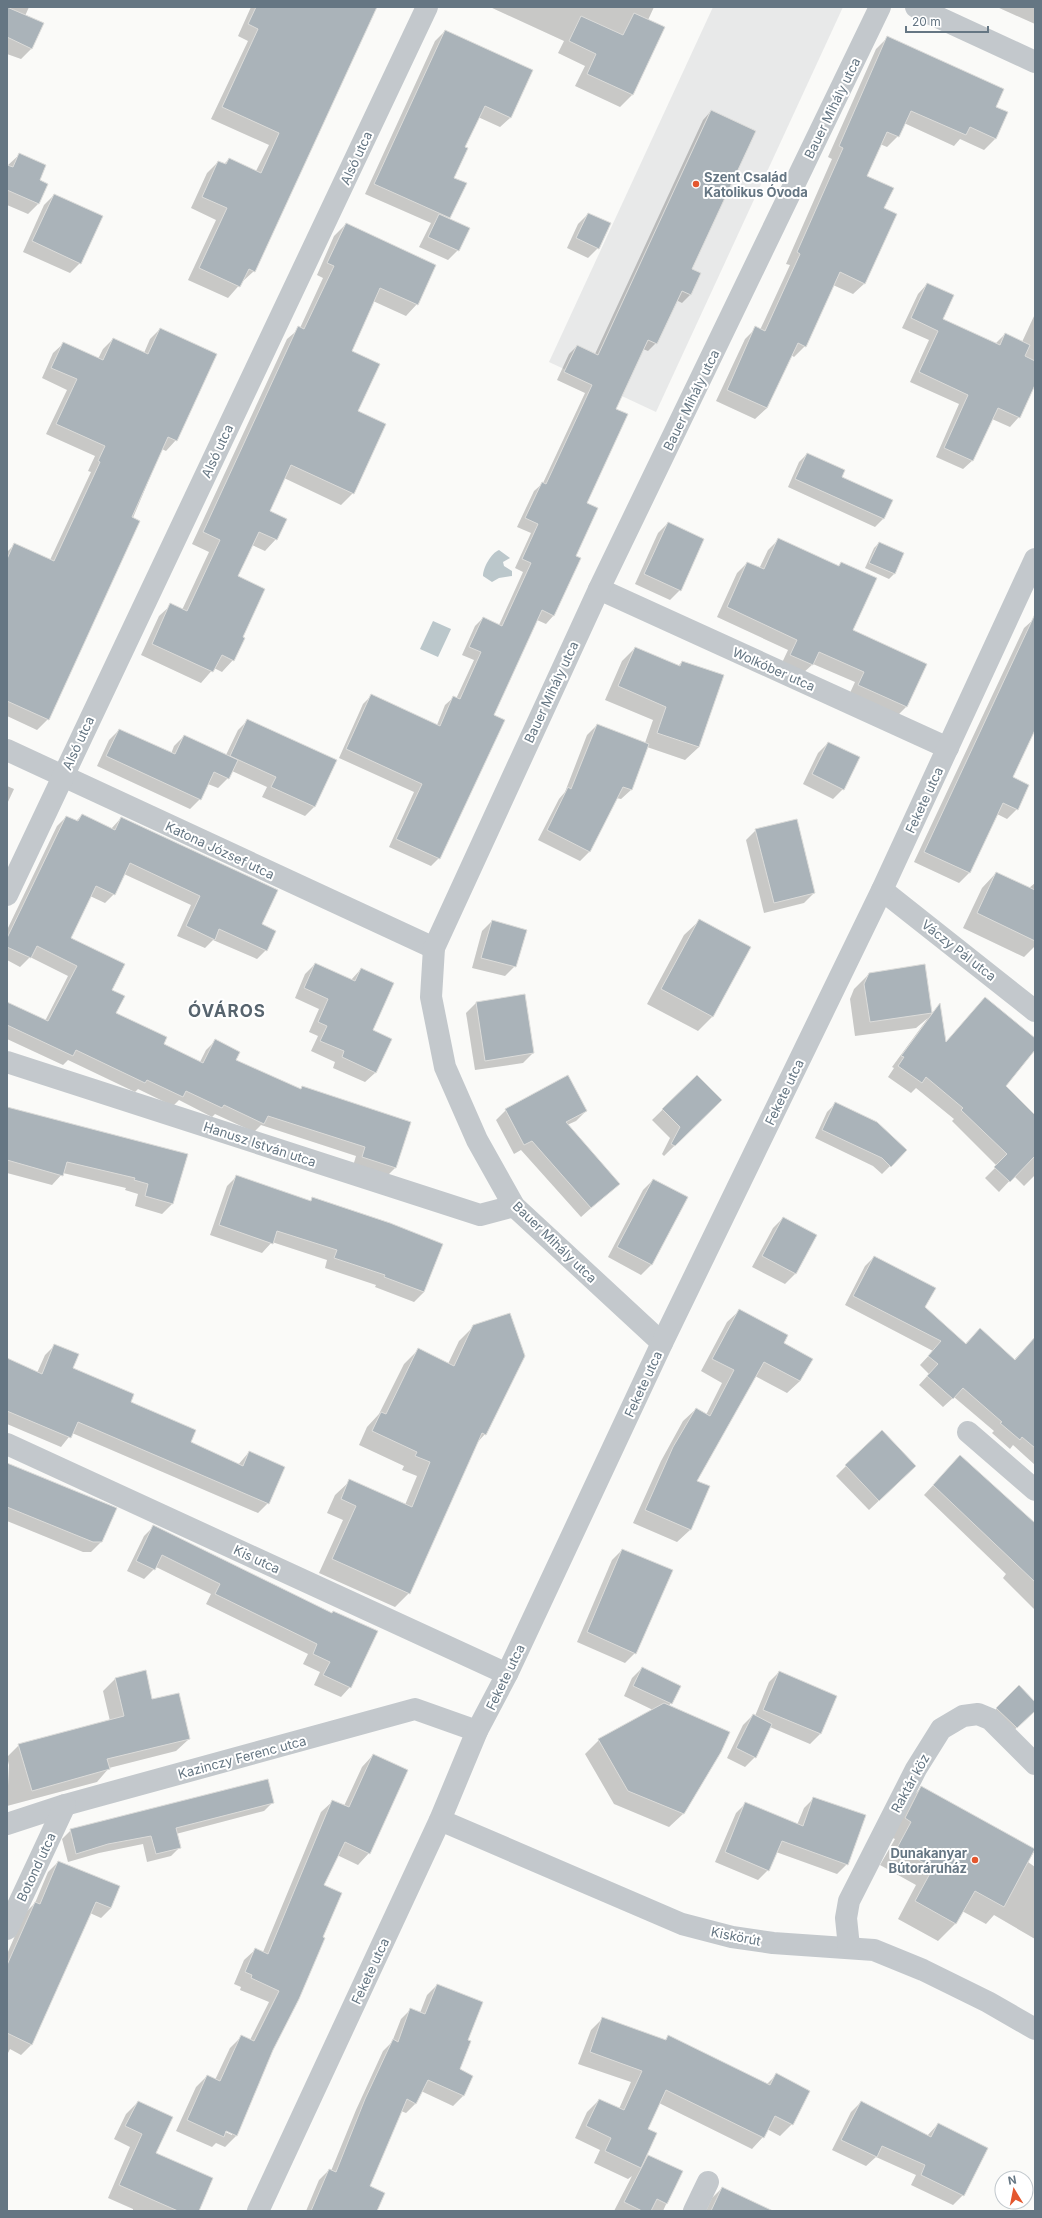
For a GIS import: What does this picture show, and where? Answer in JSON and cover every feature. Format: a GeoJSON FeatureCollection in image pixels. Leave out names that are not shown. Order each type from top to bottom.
{"type":"FeatureCollection","features":[{"type":"Feature","properties":{"kind":"street","name":"Alsó utca"},"geometry":{"type":"LineString","coordinates":[[7,895],[427,7]]}},
{"type":"Feature","properties":{"kind":"street","name":"Bauer Mihály utca"},"geometry":{"type":"LineString","coordinates":[[662,1343],[514,1206],[477,1140],[445,1067],[431,996],[434,948],[599,589],[880,7]]}},
{"type":"Feature","properties":{"kind":"street"},"geometry":{"type":"LineString","coordinates":[[916,7],[1035,62]]}},
{"type":"Feature","properties":{"kind":"street","name":"Fekete utca"},"geometry":{"type":"LineString","coordinates":[[258,2211],[440,1820],[477,1731],[507,1674],[662,1343],[882,890],[1035,559]]}},
{"type":"Feature","properties":{"kind":"street","name":"Wolkóber utca"},"geometry":{"type":"LineString","coordinates":[[599,589],[948,748]]}},
{"type":"Feature","properties":{"kind":"street","name":"Katona József utca"},"geometry":{"type":"LineString","coordinates":[[7,750],[62,777],[434,948]]}},
{"type":"Feature","properties":{"kind":"street","name":"Váczy Pál utca"},"geometry":{"type":"LineString","coordinates":[[882,890],[1035,1011]]}},
{"type":"Feature","properties":{"kind":"street","name":"Hanusz István utca"},"geometry":{"type":"LineString","coordinates":[[7,1062],[480,1215],[514,1206]]}},
{"type":"Feature","properties":{"kind":"street"},"geometry":{"type":"LineString","coordinates":[[968,1432],[1035,1490]]}},
{"type":"Feature","properties":{"kind":"street","name":"Kis utca"},"geometry":{"type":"LineString","coordinates":[[7,1444],[507,1674]]}},
{"type":"Feature","properties":{"kind":"street","name":"Kazinczy Ferenc utca"},"geometry":{"type":"LineString","coordinates":[[7,1824],[65,1805],[415,1710],[477,1731]]}},
{"type":"Feature","properties":{"kind":"street","name":"Raktár köz"},"geometry":{"type":"LineString","coordinates":[[849,1947],[846,1918],[849,1902],[916,1769],[941,1729],[963,1716],[978,1714],[990,1719],[1035,1764]]}},
{"type":"Feature","properties":{"kind":"street","name":"Botond utca"},"geometry":{"type":"LineString","coordinates":[[7,1929],[65,1805]]}},
{"type":"Feature","properties":{"kind":"street","name":"Kiskörút"},"geometry":{"type":"LineString","coordinates":[[440,1820],[682,1924],[732,1937],[773,1942],[874,1950],[923,1970],[988,2002],[1035,2029]]}},
{"type":"Feature","properties":{"kind":"street"},"geometry":{"type":"LineString","coordinates":[[694,2211],[708,2182]]}},
{"type":"Feature","properties":{"kind":"shaded area","name":"Szent Család Katolikus Óvoda"},"geometry":{"type":"Polygon","coordinates":[[[713,7],[843,7],[656,412],[549,362],[713,7]]]}},
{"type":"Feature","properties":{"kind":"shaded area"},"geometry":{"type":"Polygon","coordinates":[[[499,550],[510,558],[503,562],[504,566],[512,571],[512,576],[499,578],[492,582],[483,576],[483,573],[490,557],[499,550]]]}},
{"type":"Feature","properties":{"kind":"shaded area"},"geometry":{"type":"Polygon","coordinates":[[[433,621],[451,629],[438,657],[420,649],[433,621]]]}},
{"type":"Feature","properties":{"kind":"building"},"geometry":{"type":"Polygon","coordinates":[[[7,7],[44,23],[32,49],[7,37],[7,7]]]}},
{"type":"Feature","properties":{"kind":"building"},"geometry":{"type":"Polygon","coordinates":[[[256,7],[377,7],[255,272],[249,269],[240,287],[199,268],[227,208],[202,197],[218,161],[226,164],[229,158],[261,173],[279,133],[222,107],[258,29],[248,24],[256,7]]]}},
{"type":"Feature","properties":{"kind":"building"},"geometry":{"type":"Polygon","coordinates":[[[634,13],[665,27],[633,95],[587,74],[596,54],[569,41],[581,16],[623,35],[634,13]]]}},
{"type":"Feature","properties":{"kind":"building"},"geometry":{"type":"Polygon","coordinates":[[[445,30],[533,70],[511,118],[485,106],[465,147],[468,148],[454,178],[467,183],[450,218],[374,184],[445,30]]]}},
{"type":"Feature","properties":{"kind":"building"},"geometry":{"type":"Polygon","coordinates":[[[887,36],[1004,89],[996,107],[1008,112],[996,139],[970,127],[966,135],[911,111],[899,137],[887,132],[867,176],[894,188],[884,208],[897,214],[865,284],[840,272],[806,347],[798,343],[767,408],[727,390],[755,326],[765,331],[800,254],[797,252],[843,148],[839,146],[887,36]]]}},
{"type":"Feature","properties":{"kind":"building"},"geometry":{"type":"Polygon","coordinates":[[[711,110],[756,131],[692,269],[701,273],[691,295],[682,291],[657,344],[648,340],[616,409],[628,414],[587,503],[598,508],[576,556],[581,558],[554,616],[542,610],[494,715],[505,720],[440,859],[396,839],[422,784],[346,749],[371,694],[440,726],[453,696],[460,699],[481,652],[469,647],[483,617],[502,626],[531,563],[522,559],[538,524],[525,518],[542,482],[546,484],[592,385],[564,372],[577,345],[598,355],[711,110]]]}},
{"type":"Feature","properties":{"kind":"building"},"geometry":{"type":"Polygon","coordinates":[[[19,153],[46,165],[40,180],[48,184],[39,204],[7,190],[7,165],[13,167],[19,153]]]}},
{"type":"Feature","properties":{"kind":"building"},"geometry":{"type":"Polygon","coordinates":[[[54,194],[103,216],[81,264],[32,241],[54,194]]]}},
{"type":"Feature","properties":{"kind":"building"},"geometry":{"type":"Polygon","coordinates":[[[588,213],[611,223],[599,249],[576,238],[588,213]]]}},
{"type":"Feature","properties":{"kind":"building"},"geometry":{"type":"Polygon","coordinates":[[[439,214],[470,228],[459,251],[428,237],[439,214]]]}},
{"type":"Feature","properties":{"kind":"building"},"geometry":{"type":"Polygon","coordinates":[[[346,223],[436,265],[418,305],[380,288],[352,351],[380,364],[358,411],[386,424],[354,494],[291,465],[270,511],[287,519],[277,540],[259,532],[238,576],[265,589],[243,637],[245,638],[234,661],[222,655],[213,672],[152,644],[170,603],[187,611],[220,540],[203,532],[298,326],[304,329],[334,266],[327,263],[346,223]]]}},
{"type":"Feature","properties":{"kind":"building"},"geometry":{"type":"Polygon","coordinates":[[[927,283],[954,295],[943,319],[1000,345],[1005,333],[1030,345],[1025,356],[1035,361],[1035,385],[1020,418],[998,408],[973,461],[944,448],[968,395],[919,372],[938,331],[911,318],[927,283]]]}},
{"type":"Feature","properties":{"kind":"building"},"geometry":{"type":"Polygon","coordinates":[[[160,328],[217,354],[177,441],[168,437],[132,517],[140,521],[49,720],[7,701],[7,559],[14,543],[54,561],[100,462],[98,461],[105,446],[56,424],[77,379],[51,368],[63,342],[103,360],[113,338],[148,354],[160,328]]]}},
{"type":"Feature","properties":{"kind":"building"},"geometry":{"type":"Polygon","coordinates":[[[807,453],[845,470],[842,477],[893,500],[884,519],[795,479],[807,453]]]}},
{"type":"Feature","properties":{"kind":"building"},"geometry":{"type":"Polygon","coordinates":[[[668,522],[704,539],[681,591],[644,574],[668,522]]]}},
{"type":"Feature","properties":{"kind":"building"},"geometry":{"type":"Polygon","coordinates":[[[778,538],[839,566],[841,562],[877,578],[853,630],[927,664],[907,707],[858,685],[864,672],[819,652],[813,665],[790,655],[797,640],[727,607],[747,562],[764,569],[778,538]]]}},
{"type":"Feature","properties":{"kind":"building"},"geometry":{"type":"Polygon","coordinates":[[[879,542],[904,553],[895,574],[869,563],[879,542]]]}},
{"type":"Feature","properties":{"kind":"building"},"geometry":{"type":"Polygon","coordinates":[[[1035,614],[1035,730],[1013,777],[1029,785],[1018,810],[1003,803],[970,873],[924,852],[1035,614]]]}},
{"type":"Feature","properties":{"kind":"building"},"geometry":{"type":"Polygon","coordinates":[[[635,647],[680,666],[682,661],[724,675],[699,747],[657,733],[666,707],[618,686],[635,647]]]}},
{"type":"Feature","properties":{"kind":"building"},"geometry":{"type":"Polygon","coordinates":[[[247,719],[337,760],[315,807],[271,787],[276,777],[230,756],[247,719]]]}},
{"type":"Feature","properties":{"kind":"building"},"geometry":{"type":"Polygon","coordinates":[[[597,724],[649,744],[632,790],[623,787],[590,852],[547,830],[568,787],[571,789],[597,724]]]}},
{"type":"Feature","properties":{"kind":"building"},"geometry":{"type":"Polygon","coordinates":[[[119,729],[175,754],[184,735],[238,760],[229,779],[214,772],[201,800],[106,756],[119,729]]]}},
{"type":"Feature","properties":{"kind":"building"},"geometry":{"type":"Polygon","coordinates":[[[828,742],[860,757],[844,790],[812,774],[828,742]]]}},
{"type":"Feature","properties":{"kind":"building"},"geometry":{"type":"Polygon","coordinates":[[[82,814],[115,830],[121,817],[278,890],[262,924],[276,931],[267,951],[219,929],[215,940],[186,926],[200,896],[130,863],[115,895],[96,886],[71,938],[125,964],[112,990],[125,996],[116,1013],[167,1037],[164,1044],[203,1063],[215,1039],[240,1052],[236,1060],[301,1089],[302,1086],[411,1122],[396,1168],[362,1157],[365,1147],[268,1116],[264,1124],[224,1105],[222,1108],[186,1091],[183,1097],[147,1080],[145,1083],[76,1050],[73,1056],[7,1025],[7,1002],[48,1021],[77,966],[37,946],[31,958],[7,947],[7,938],[66,816],[78,821],[82,814]]]}},
{"type":"Feature","properties":{"kind":"building"},"geometry":{"type":"Polygon","coordinates":[[[797,819],[815,893],[774,903],[755,829],[797,819]]]}},
{"type":"Feature","properties":{"kind":"building"},"geometry":{"type":"Polygon","coordinates":[[[996,872],[1035,890],[1035,941],[977,913],[996,872]]]}},
{"type":"Feature","properties":{"kind":"building"},"geometry":{"type":"Polygon","coordinates":[[[699,919],[751,947],[713,1017],[661,989],[699,919]]]}},
{"type":"Feature","properties":{"kind":"building"},"geometry":{"type":"Polygon","coordinates":[[[492,920],[527,930],[516,967],[481,958],[492,920]]]}},
{"type":"Feature","properties":{"kind":"building"},"geometry":{"type":"Polygon","coordinates":[[[315,963],[355,981],[361,968],[394,983],[373,1030],[392,1039],[376,1073],[342,1057],[344,1051],[320,1041],[327,1026],[318,1022],[328,999],[304,988],[315,963]]]}},
{"type":"Feature","properties":{"kind":"building"},"geometry":{"type":"Polygon","coordinates":[[[925,964],[932,1013],[870,1022],[864,984],[869,973],[925,964]]]}},
{"type":"Feature","properties":{"kind":"building"},"geometry":{"type":"Polygon","coordinates":[[[525,994],[534,1053],[485,1061],[476,1002],[525,994]]]}},
{"type":"Feature","properties":{"kind":"building"},"geometry":{"type":"Polygon","coordinates":[[[985,997],[1035,1038],[1035,1050],[1006,1086],[1035,1115],[1035,1156],[1010,1182],[994,1167],[1007,1154],[961,1110],[963,1108],[926,1077],[922,1083],[898,1066],[904,1057],[901,1056],[940,1003],[946,1042],[985,997]]]}},
{"type":"Feature","properties":{"kind":"building"},"geometry":{"type":"Polygon","coordinates":[[[568,1075],[587,1111],[566,1122],[620,1184],[591,1208],[532,1141],[524,1145],[505,1109],[568,1075]]]}},
{"type":"Feature","properties":{"kind":"building"},"geometry":{"type":"Polygon","coordinates":[[[697,1075],[722,1100],[675,1146],[671,1144],[680,1127],[662,1109],[697,1075]]]}},
{"type":"Feature","properties":{"kind":"building"},"geometry":{"type":"Polygon","coordinates":[[[835,1102],[877,1122],[907,1150],[891,1167],[882,1158],[822,1130],[835,1102]]]}},
{"type":"Feature","properties":{"kind":"building"},"geometry":{"type":"Polygon","coordinates":[[[7,1107],[188,1154],[173,1204],[145,1196],[148,1184],[134,1180],[135,1178],[67,1162],[63,1176],[7,1160],[7,1107]]]}},
{"type":"Feature","properties":{"kind":"building"},"geometry":{"type":"Polygon","coordinates":[[[236,1175],[311,1201],[312,1197],[390,1223],[443,1244],[424,1292],[384,1277],[385,1275],[334,1258],[337,1250],[277,1231],[273,1244],[219,1225],[236,1175]]]}},
{"type":"Feature","properties":{"kind":"building"},"geometry":{"type":"Polygon","coordinates":[[[653,1179],[688,1197],[652,1265],[617,1247],[653,1179]]]}},
{"type":"Feature","properties":{"kind":"building"},"geometry":{"type":"Polygon","coordinates":[[[783,1217],[817,1235],[796,1274],[762,1256],[783,1217]]]}},
{"type":"Feature","properties":{"kind":"building"},"geometry":{"type":"Polygon","coordinates":[[[874,1256],[936,1288],[925,1307],[966,1344],[980,1328],[1015,1360],[1035,1337],[1035,1448],[1022,1437],[1020,1440],[963,1388],[953,1399],[927,1376],[938,1364],[928,1356],[941,1341],[853,1296],[874,1256]]]}},
{"type":"Feature","properties":{"kind":"building"},"geometry":{"type":"Polygon","coordinates":[[[739,1309],[788,1335],[784,1343],[813,1359],[800,1381],[764,1362],[697,1481],[710,1486],[691,1530],[645,1510],[673,1447],[696,1408],[710,1416],[734,1370],[712,1359],[739,1309]]]}},
{"type":"Feature","properties":{"kind":"building"},"geometry":{"type":"Polygon","coordinates":[[[510,1313],[525,1356],[486,1435],[482,1433],[410,1594],[332,1559],[356,1506],[341,1499],[349,1479],[412,1507],[430,1462],[415,1456],[417,1452],[372,1431],[381,1412],[386,1414],[418,1348],[454,1366],[473,1325],[510,1313]]]}},
{"type":"Feature","properties":{"kind":"building"},"geometry":{"type":"Polygon","coordinates":[[[54,1344],[79,1354],[73,1368],[134,1394],[131,1402],[196,1430],[191,1442],[243,1466],[249,1451],[285,1467],[269,1504],[78,1422],[71,1438],[7,1411],[7,1358],[42,1374],[54,1344]]]}},
{"type":"Feature","properties":{"kind":"building"},"geometry":{"type":"Polygon","coordinates":[[[882,1430],[916,1466],[879,1501],[845,1465],[882,1430]]]}},
{"type":"Feature","properties":{"kind":"building"},"geometry":{"type":"Polygon","coordinates":[[[960,1455],[1035,1523],[1035,1582],[933,1485],[960,1455]]]}},
{"type":"Feature","properties":{"kind":"building"},"geometry":{"type":"Polygon","coordinates":[[[7,1463],[117,1508],[102,1542],[93,1542],[7,1507],[7,1463]]]}},
{"type":"Feature","properties":{"kind":"building"},"geometry":{"type":"Polygon","coordinates":[[[153,1525],[332,1613],[333,1611],[378,1631],[351,1688],[323,1675],[330,1662],[313,1654],[317,1644],[215,1594],[220,1584],[162,1555],[155,1570],[136,1561],[153,1525]]]}},
{"type":"Feature","properties":{"kind":"building"},"geometry":{"type":"Polygon","coordinates":[[[622,1549],[673,1570],[636,1654],[587,1632],[622,1549]]]}},
{"type":"Feature","properties":{"kind":"building"},"geometry":{"type":"Polygon","coordinates":[[[642,1667],[681,1686],[672,1704],[633,1686],[642,1667]]]}},
{"type":"Feature","properties":{"kind":"building"},"geometry":{"type":"Polygon","coordinates":[[[146,1670],[152,1699],[179,1693],[190,1739],[107,1759],[110,1769],[32,1791],[18,1744],[124,1716],[115,1678],[146,1670]]]}},
{"type":"Feature","properties":{"kind":"building"},"geometry":{"type":"Polygon","coordinates":[[[779,1671],[837,1696],[821,1734],[763,1710],[779,1671]]]}},
{"type":"Feature","properties":{"kind":"building"},"geometry":{"type":"Polygon","coordinates":[[[1019,1685],[1035,1702],[1035,1711],[1017,1728],[996,1708],[1019,1685]]]}},
{"type":"Feature","properties":{"kind":"building"},"geometry":{"type":"Polygon","coordinates":[[[664,1703],[730,1732],[721,1752],[684,1814],[628,1791],[598,1739],[664,1703]]]}},
{"type":"Feature","properties":{"kind":"building"},"geometry":{"type":"Polygon","coordinates":[[[753,1714],[772,1724],[756,1758],[736,1748],[753,1714]]]}},
{"type":"Feature","properties":{"kind":"building"},"geometry":{"type":"Polygon","coordinates":[[[373,1754],[408,1770],[370,1854],[345,1842],[324,1885],[342,1893],[323,1937],[325,1938],[299,1999],[273,2050],[237,2136],[226,2131],[224,2137],[187,2120],[207,2075],[220,2081],[241,2035],[254,2041],[279,1991],[251,1978],[252,1975],[245,1972],[255,1948],[268,1954],[332,1800],[349,1807],[373,1754]]]}},
{"type":"Feature","properties":{"kind":"building"},"geometry":{"type":"Polygon","coordinates":[[[268,1779],[274,1803],[176,1828],[181,1848],[156,1854],[151,1836],[108,1844],[76,1854],[70,1829],[268,1779]]]}},
{"type":"Feature","properties":{"kind":"building","name":"Dunakanyar Bútoráruház"},"geometry":{"type":"Polygon","coordinates":[[[921,1786],[1035,1849],[1004,1907],[975,1891],[956,1924],[915,1901],[933,1868],[897,1848],[911,1822],[905,1818],[921,1786]]]}},
{"type":"Feature","properties":{"kind":"building"},"geometry":{"type":"Polygon","coordinates":[[[813,1797],[866,1815],[848,1865],[782,1841],[769,1871],[725,1852],[745,1802],[803,1826],[813,1797]]]}},
{"type":"Feature","properties":{"kind":"building"},"geometry":{"type":"Polygon","coordinates":[[[58,1861],[120,1886],[111,1908],[96,1902],[32,2045],[7,2033],[7,1965],[35,1902],[40,1904],[58,1861]]]}},
{"type":"Feature","properties":{"kind":"building"},"geometry":{"type":"Polygon","coordinates":[[[437,1984],[483,2002],[468,2040],[471,2041],[460,2069],[473,2076],[464,2096],[428,2080],[416,2104],[407,2099],[370,2186],[385,2193],[377,2211],[311,2211],[329,2169],[336,2172],[365,2099],[393,2039],[398,2042],[410,2008],[425,2014],[437,1984]]]}},
{"type":"Feature","properties":{"kind":"building"},"geometry":{"type":"Polygon","coordinates":[[[602,2017],[666,2040],[668,2035],[770,2085],[776,2073],[810,2091],[793,2125],[775,2116],[764,2138],[666,2090],[648,2129],[657,2133],[641,2168],[605,2151],[611,2138],[586,2126],[599,2099],[624,2110],[642,2071],[590,2052],[602,2017]]]}},
{"type":"Feature","properties":{"kind":"building"},"geometry":{"type":"Polygon","coordinates":[[[138,2101],[173,2117],[156,2153],[213,2178],[199,2211],[178,2211],[119,2185],[142,2134],[125,2126],[138,2101]]]}},
{"type":"Feature","properties":{"kind":"building"},"geometry":{"type":"Polygon","coordinates":[[[861,2101],[931,2137],[938,2123],[988,2148],[964,2196],[921,2175],[925,2165],[882,2146],[877,2157],[841,2140],[861,2101]]]}},
{"type":"Feature","properties":{"kind":"building"},"geometry":{"type":"Polygon","coordinates":[[[648,2155],[683,2171],[667,2204],[657,2199],[651,2211],[642,2211],[624,2202],[648,2155]]]}},
{"type":"Feature","properties":{"kind":"building"},"geometry":{"type":"Polygon","coordinates":[[[722,2187],[773,2211],[711,2211],[722,2187]]]}},
{"type":"Feature","properties":{"kind":"place","name":"Szent Család Katolikus Óvoda"},"geometry":{"type":"Point","coordinates":[696,184]}},
{"type":"Feature","properties":{"kind":"place","name":"Dunakanyar Bútoráruház"},"geometry":{"type":"Point","coordinates":[975,1860]}},
{"type":"Feature","properties":{"kind":"district","name":"ÓVÁROS"},"geometry":{"type":"Point","coordinates":[227,1011]}}]}
